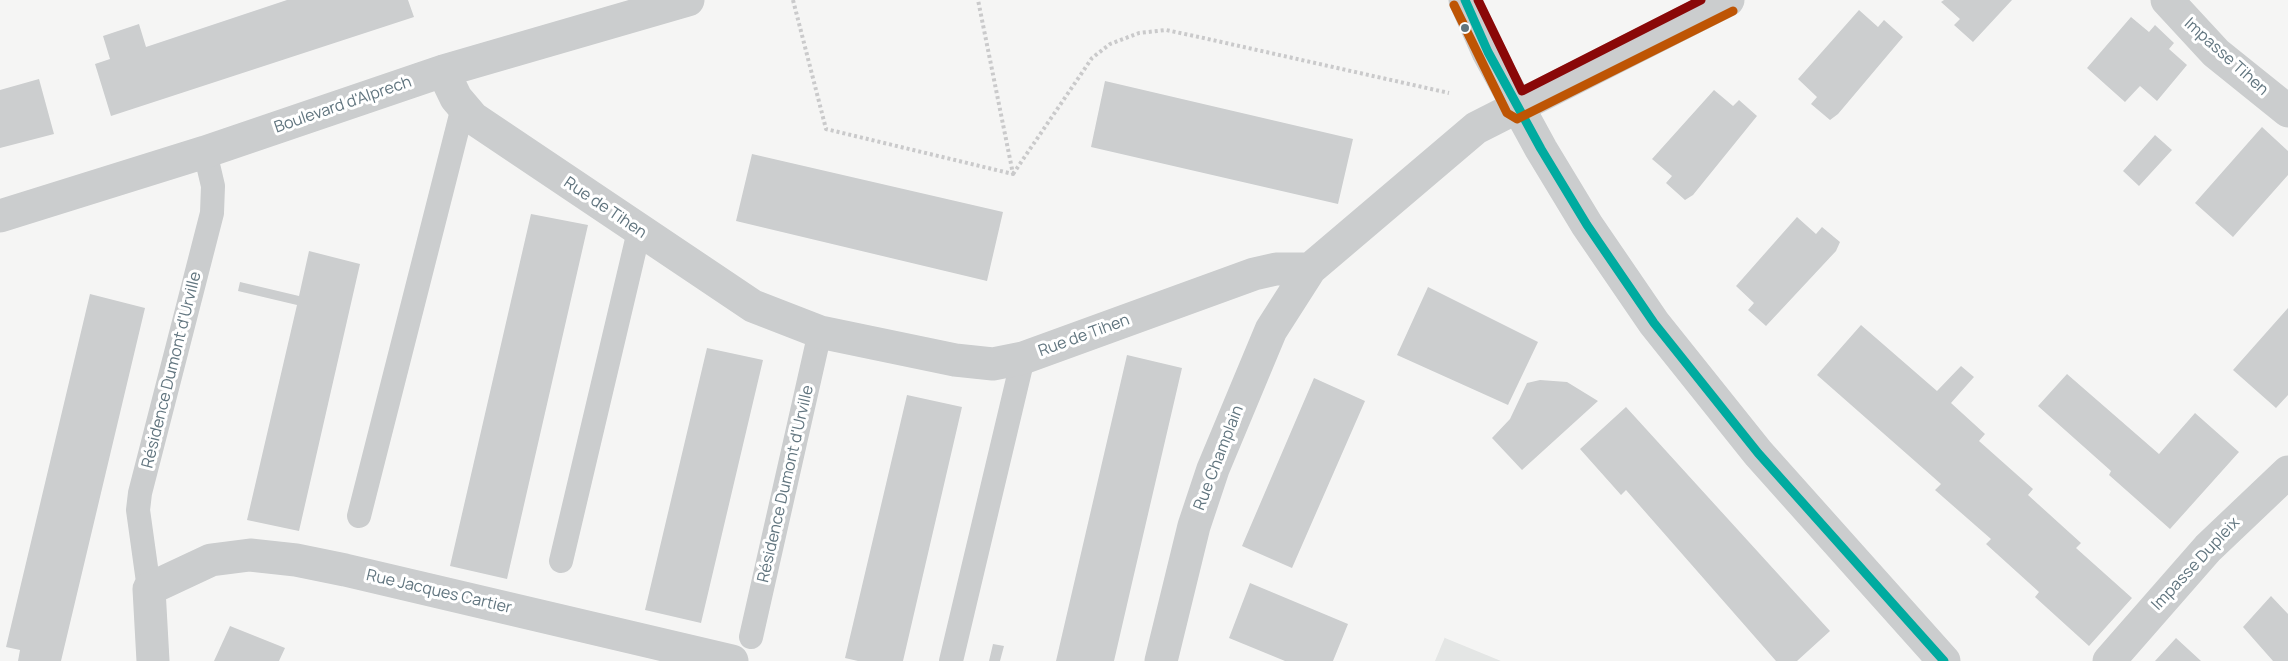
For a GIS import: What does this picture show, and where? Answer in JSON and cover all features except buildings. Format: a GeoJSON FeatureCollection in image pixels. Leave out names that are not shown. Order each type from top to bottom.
{"type":"FeatureCollection","features":[{"type":"Feature","properties":{"kind":"street","name":"Boulevard d'Alprech"},"geometry":{"type":"LineString","coordinates":[[0,216],[205,152],[443,71],[688,0]]}},
{"type":"Feature","properties":{"kind":"street"},"geometry":{"type":"LineString","coordinates":[[1465,0],[1517,107],[1587,225],[1674,350],[1758,453],[1944,661]]}},
{"type":"Feature","properties":{"kind":"street"},"geometry":{"type":"LineString","coordinates":[[1310,269],[1463,138],[1517,107],[1728,0]]}},
{"type":"Feature","properties":{"kind":"street","name":"Impasse Tihen"},"geometry":{"type":"LineString","coordinates":[[2167,0],[2216,53],[2288,111]]}},
{"type":"Feature","properties":{"kind":"street","name":"Rue de Tihen"},"geometry":{"type":"LineString","coordinates":[[443,71],[463,107],[473,118],[753,306],[820,332],[955,360],[993,364],[1023,358],[1254,274],[1276,269],[1310,269]]}},
{"type":"Feature","properties":{"kind":"street","name":"Rue Champlain"},"geometry":{"type":"LineString","coordinates":[[1161,661],[1194,526],[1209,478],[1271,330],[1310,269]]}},
{"type":"Feature","properties":{"kind":"street","name":"Impasse Dupleix"},"geometry":{"type":"LineString","coordinates":[[2109,661],[2208,548],[2288,472]]}},
{"type":"Feature","properties":{"kind":"street","name":"Rue Jacques Cartier"},"geometry":{"type":"LineString","coordinates":[[149,589],[211,560],[250,555],[273,556],[742,649]]}},
{"type":"Feature","properties":{"kind":"street"},"geometry":{"type":"LineString","coordinates":[[149,589],[153,661]]}},
{"type":"Feature","properties":{"kind":"lane"},"geometry":{"type":"LineString","coordinates":[[359,516],[463,107]]}},
{"type":"Feature","properties":{"kind":"lane","name":"Résidence Dumont d'Urville"},"geometry":{"type":"LineString","coordinates":[[149,589],[138,510],[140,493],[212,213],[213,186],[205,152]]}},
{"type":"Feature","properties":{"kind":"lane"},"geometry":{"type":"LineString","coordinates":[[561,561],[639,231]]}},
{"type":"Feature","properties":{"kind":"lane","name":"Résidence Dumont d'Urville"},"geometry":{"type":"LineString","coordinates":[[742,649],[820,332]]}},
{"type":"Feature","properties":{"kind":"lane"},"geometry":{"type":"LineString","coordinates":[[951,661],[1023,358]]}},
{"type":"Feature","properties":{"kind":"path"},"geometry":{"type":"LineString","coordinates":[[793,0],[826,129],[1013,174]]}},
{"type":"Feature","properties":{"kind":"path"},"geometry":{"type":"LineString","coordinates":[[978,0],[1013,174]]}},
{"type":"Feature","properties":{"kind":"path"},"geometry":{"type":"LineString","coordinates":[[1013,174],[1092,58],[1110,44],[1139,33],[1166,30],[1200,36],[1451,93]]}},
{"type":"Feature","properties":{"kind":"shaded area"},"geometry":{"type":"Polygon","coordinates":[[[1445,638],[1501,661],[1435,661],[1445,638]]]}},
{"type":"Feature","properties":{"kind":"transit line"},"geometry":{"type":"LineString","coordinates":[[1465,0],[1488,52],[1541,149],[1587,225],[1654,323],[1758,453],[1944,661]]}},
{"type":"Feature","properties":{"kind":"transit line"},"geometry":{"type":"LineString","coordinates":[[1478,0],[1522,91],[1701,0]]}},
{"type":"Feature","properties":{"kind":"transit line"},"geometry":{"type":"LineString","coordinates":[[1454,5],[1507,113],[1517,119],[1733,11]]}}]}
